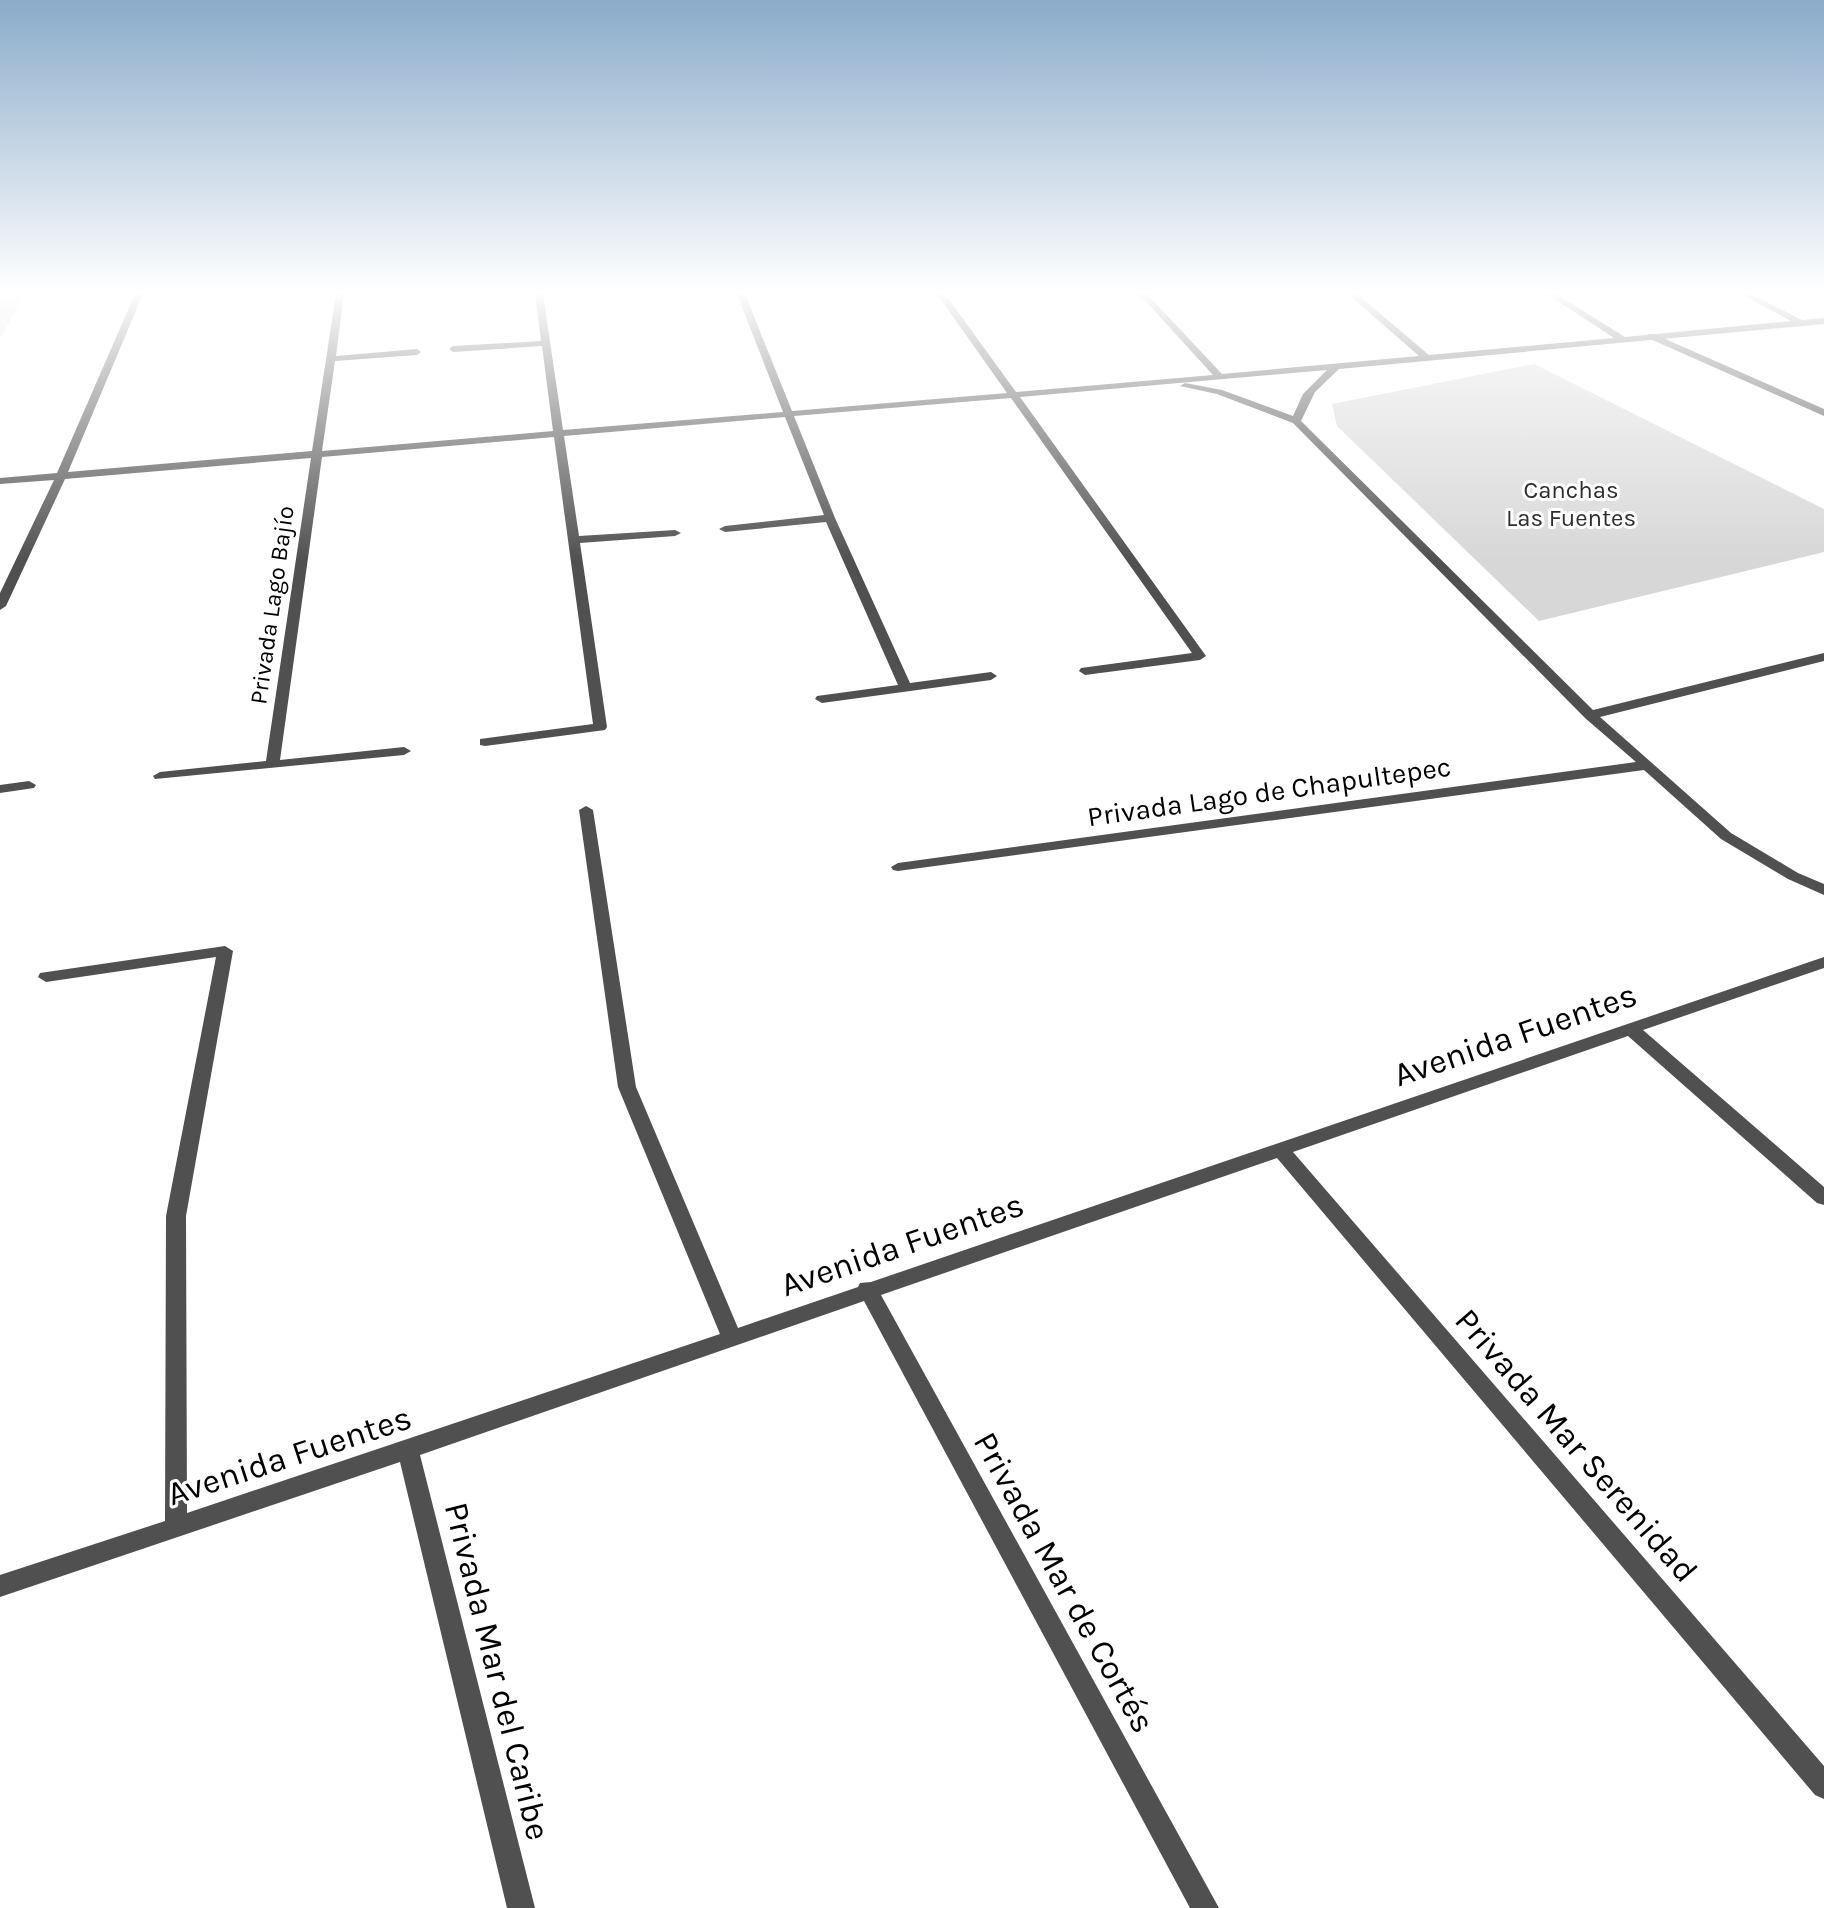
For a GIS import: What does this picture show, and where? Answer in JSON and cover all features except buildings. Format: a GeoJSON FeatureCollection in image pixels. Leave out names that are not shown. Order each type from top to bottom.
{"type":"FeatureCollection","features":[{"type":"Feature","properties":{"kind":"street"},"geometry":{"type":"LineString","coordinates":[[0,606],[101,383]]}},
{"type":"Feature","properties":{"kind":"street","name":"Privada Lago Bajío"},"geometry":{"type":"LineString","coordinates":[[272,765],[327,383]]}},
{"type":"Feature","properties":{"kind":"street"},"geometry":{"type":"LineString","coordinates":[[485,742],[600,727],[552,383]]}},
{"type":"Feature","properties":{"kind":"street"},"geometry":{"type":"LineString","coordinates":[[776,383],[830,518],[906,688]]}},
{"type":"Feature","properties":{"kind":"street"},"geometry":{"type":"LineString","coordinates":[[1003,383],[1200,656],[1085,671]]}},
{"type":"Feature","properties":{"kind":"street"},"geometry":{"type":"LineString","coordinates":[[0,481],[1149,383]]}},
{"type":"Feature","properties":{"kind":"street"},"geometry":{"type":"LineString","coordinates":[[1170,383],[1219,392],[1296,421],[1590,715],[1726,836],[1793,876],[1824,890]]}},
{"type":"Feature","properties":{"kind":"street"},"geometry":{"type":"LineString","coordinates":[[1296,421],[1307,394],[1319,383]]}},
{"type":"Feature","properties":{"kind":"street"},"geometry":{"type":"LineString","coordinates":[[1757,383],[1824,413]]}},
{"type":"Feature","properties":{"kind":"street"},"geometry":{"type":"LineString","coordinates":[[725,529],[830,518]]}},
{"type":"Feature","properties":{"kind":"street"},"geometry":{"type":"LineString","coordinates":[[572,540],[675,533]]}},
{"type":"Feature","properties":{"kind":"street"},"geometry":{"type":"LineString","coordinates":[[1590,715],[1824,657]]}},
{"type":"Feature","properties":{"kind":"street"},"geometry":{"type":"LineString","coordinates":[[822,699],[991,676]]}},
{"type":"Feature","properties":{"kind":"street"},"geometry":{"type":"LineString","coordinates":[[160,776],[404,751]]}},
{"type":"Feature","properties":{"kind":"street","name":"Privada Lago de Chapultepec"},"geometry":{"type":"LineString","coordinates":[[898,867],[1647,765]]}},
{"type":"Feature","properties":{"kind":"street"},"geometry":{"type":"LineString","coordinates":[[0,789],[29,785]]}},
{"type":"Feature","properties":{"kind":"street"},"geometry":{"type":"LineString","coordinates":[[586,810],[627,1087],[731,1336]]}},
{"type":"Feature","properties":{"kind":"street"},"geometry":{"type":"LineString","coordinates":[[46,977],[225,951],[176,1216],[176,1525]]}},
{"type":"Feature","properties":{"kind":"street","name":"Avenida Fuentes"},"geometry":{"type":"LineString","coordinates":[[0,1586],[408,1450],[867,1289],[1824,962]]}},
{"type":"Feature","properties":{"kind":"street"},"geometry":{"type":"LineString","coordinates":[[1630,1028],[1824,1198]]}},
{"type":"Feature","properties":{"kind":"street","name":"Privada Mar Serenidad"},"geometry":{"type":"LineString","coordinates":[[1279,1148],[1824,1786]]}},
{"type":"Feature","properties":{"kind":"street","name":"Privada Mar de Cortés"},"geometry":{"type":"LineString","coordinates":[[867,1289],[1205,1908]]}},
{"type":"Feature","properties":{"kind":"street","name":"Privada Mar del Caribe"},"geometry":{"type":"LineString","coordinates":[[408,1450],[521,1908]]}},
{"type":"Feature","properties":{"kind":"green space","name":"Canchas Las Fuentes"},"geometry":{"type":"Polygon","coordinates":[[[1438,383],[1572,383],[1824,509],[1824,552],[1539,621],[1337,426],[1332,404],[1438,383]]]}}]}
